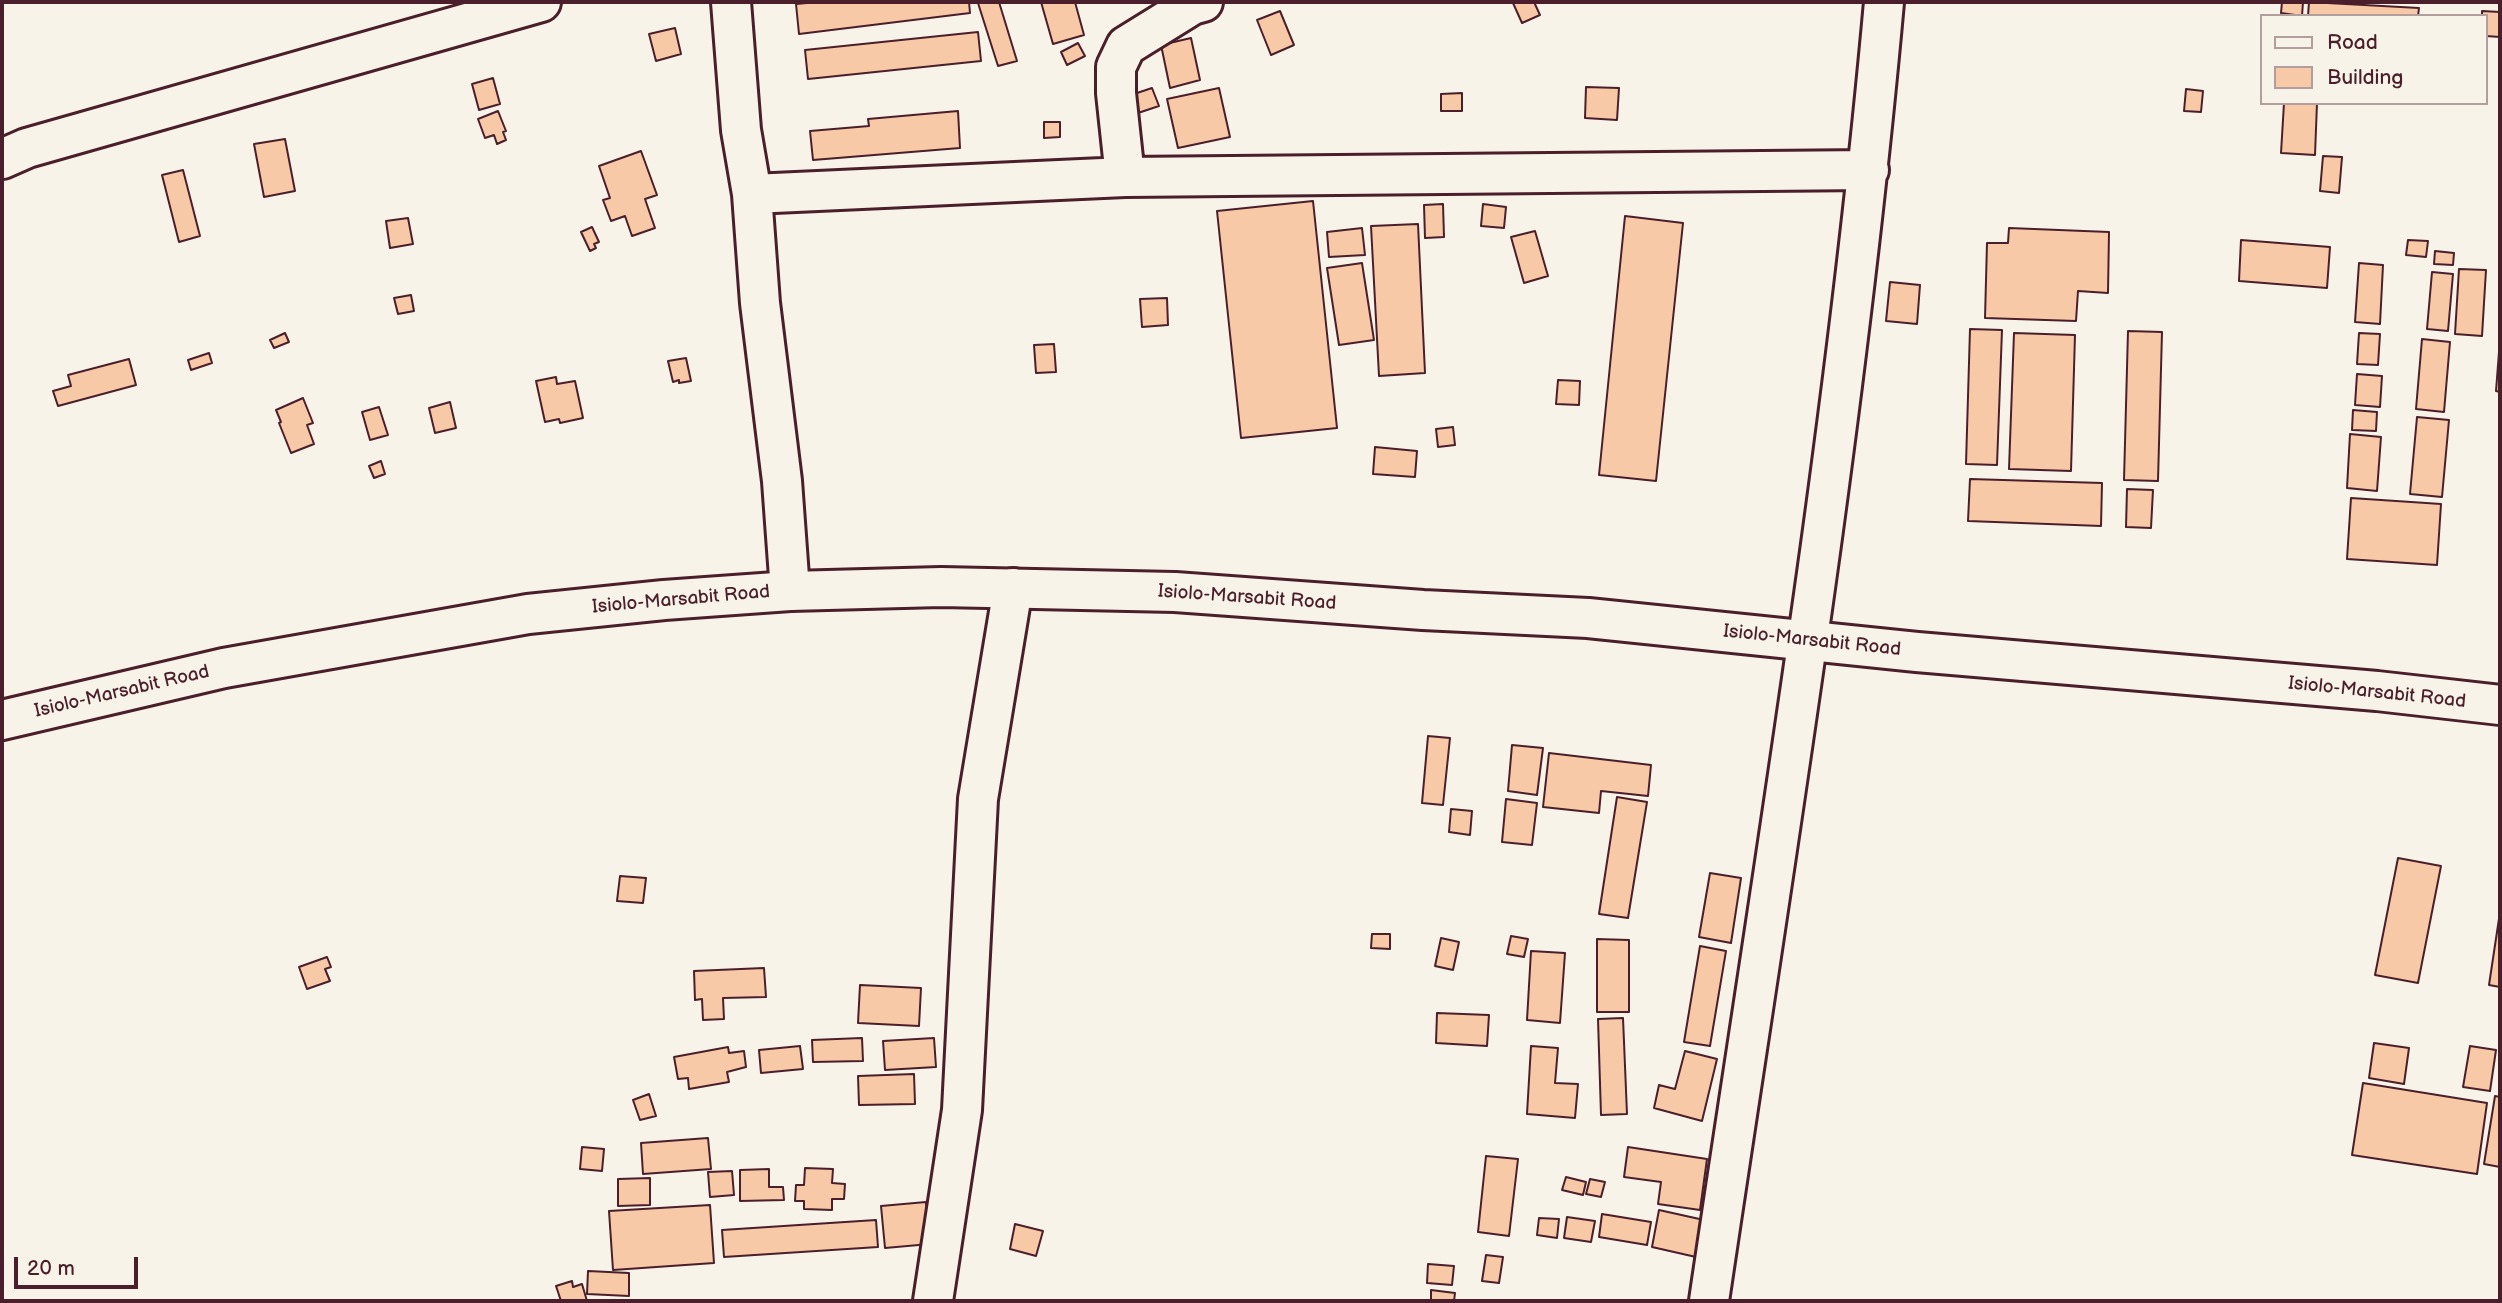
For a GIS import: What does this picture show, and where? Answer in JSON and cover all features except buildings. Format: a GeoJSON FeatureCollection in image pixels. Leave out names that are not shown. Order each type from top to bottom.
{"type":"FeatureCollection","features":[{"type":"Feature","properties":{"kind":"main road"},"geometry":{"type":"LineString","coordinates":[[2,159],[27,148],[460,13],[541,2]]}},
{"type":"Feature","properties":{"kind":"main road"},"geometry":{"type":"LineString","coordinates":[[731,2],[741,130],[752,194],[760,303],[782,481],[790,591]]}},
{"type":"Feature","properties":{"kind":"main road"},"geometry":{"type":"LineString","coordinates":[[1125,177],[1116,93],[1116,67],[1126,46],[1192,5],[1203,2]]}},
{"type":"Feature","properties":{"kind":"main road"},"geometry":{"type":"LineString","coordinates":[[1709,1301],[1808,640],[1869,170],[1884,2]]}},
{"type":"Feature","properties":{"kind":"main road"},"geometry":{"type":"LineString","coordinates":[[752,194],[1125,177],[1869,170]]}},
{"type":"Feature","properties":{"kind":"main road"},"geometry":{"type":"LineString","coordinates":[[933,1301],[962,1111],[978,799],[1013,588]]}},
{"type":"Feature","properties":{"kind":"main road","name":"Isiolo-Marsabit Road"},"geometry":{"type":"LineString","coordinates":[[2,720],[224,668],[528,614],[790,591],[1013,588],[1175,592],[1423,610],[1588,618],[1917,652],[2377,691],[2500,705]]}}]}
